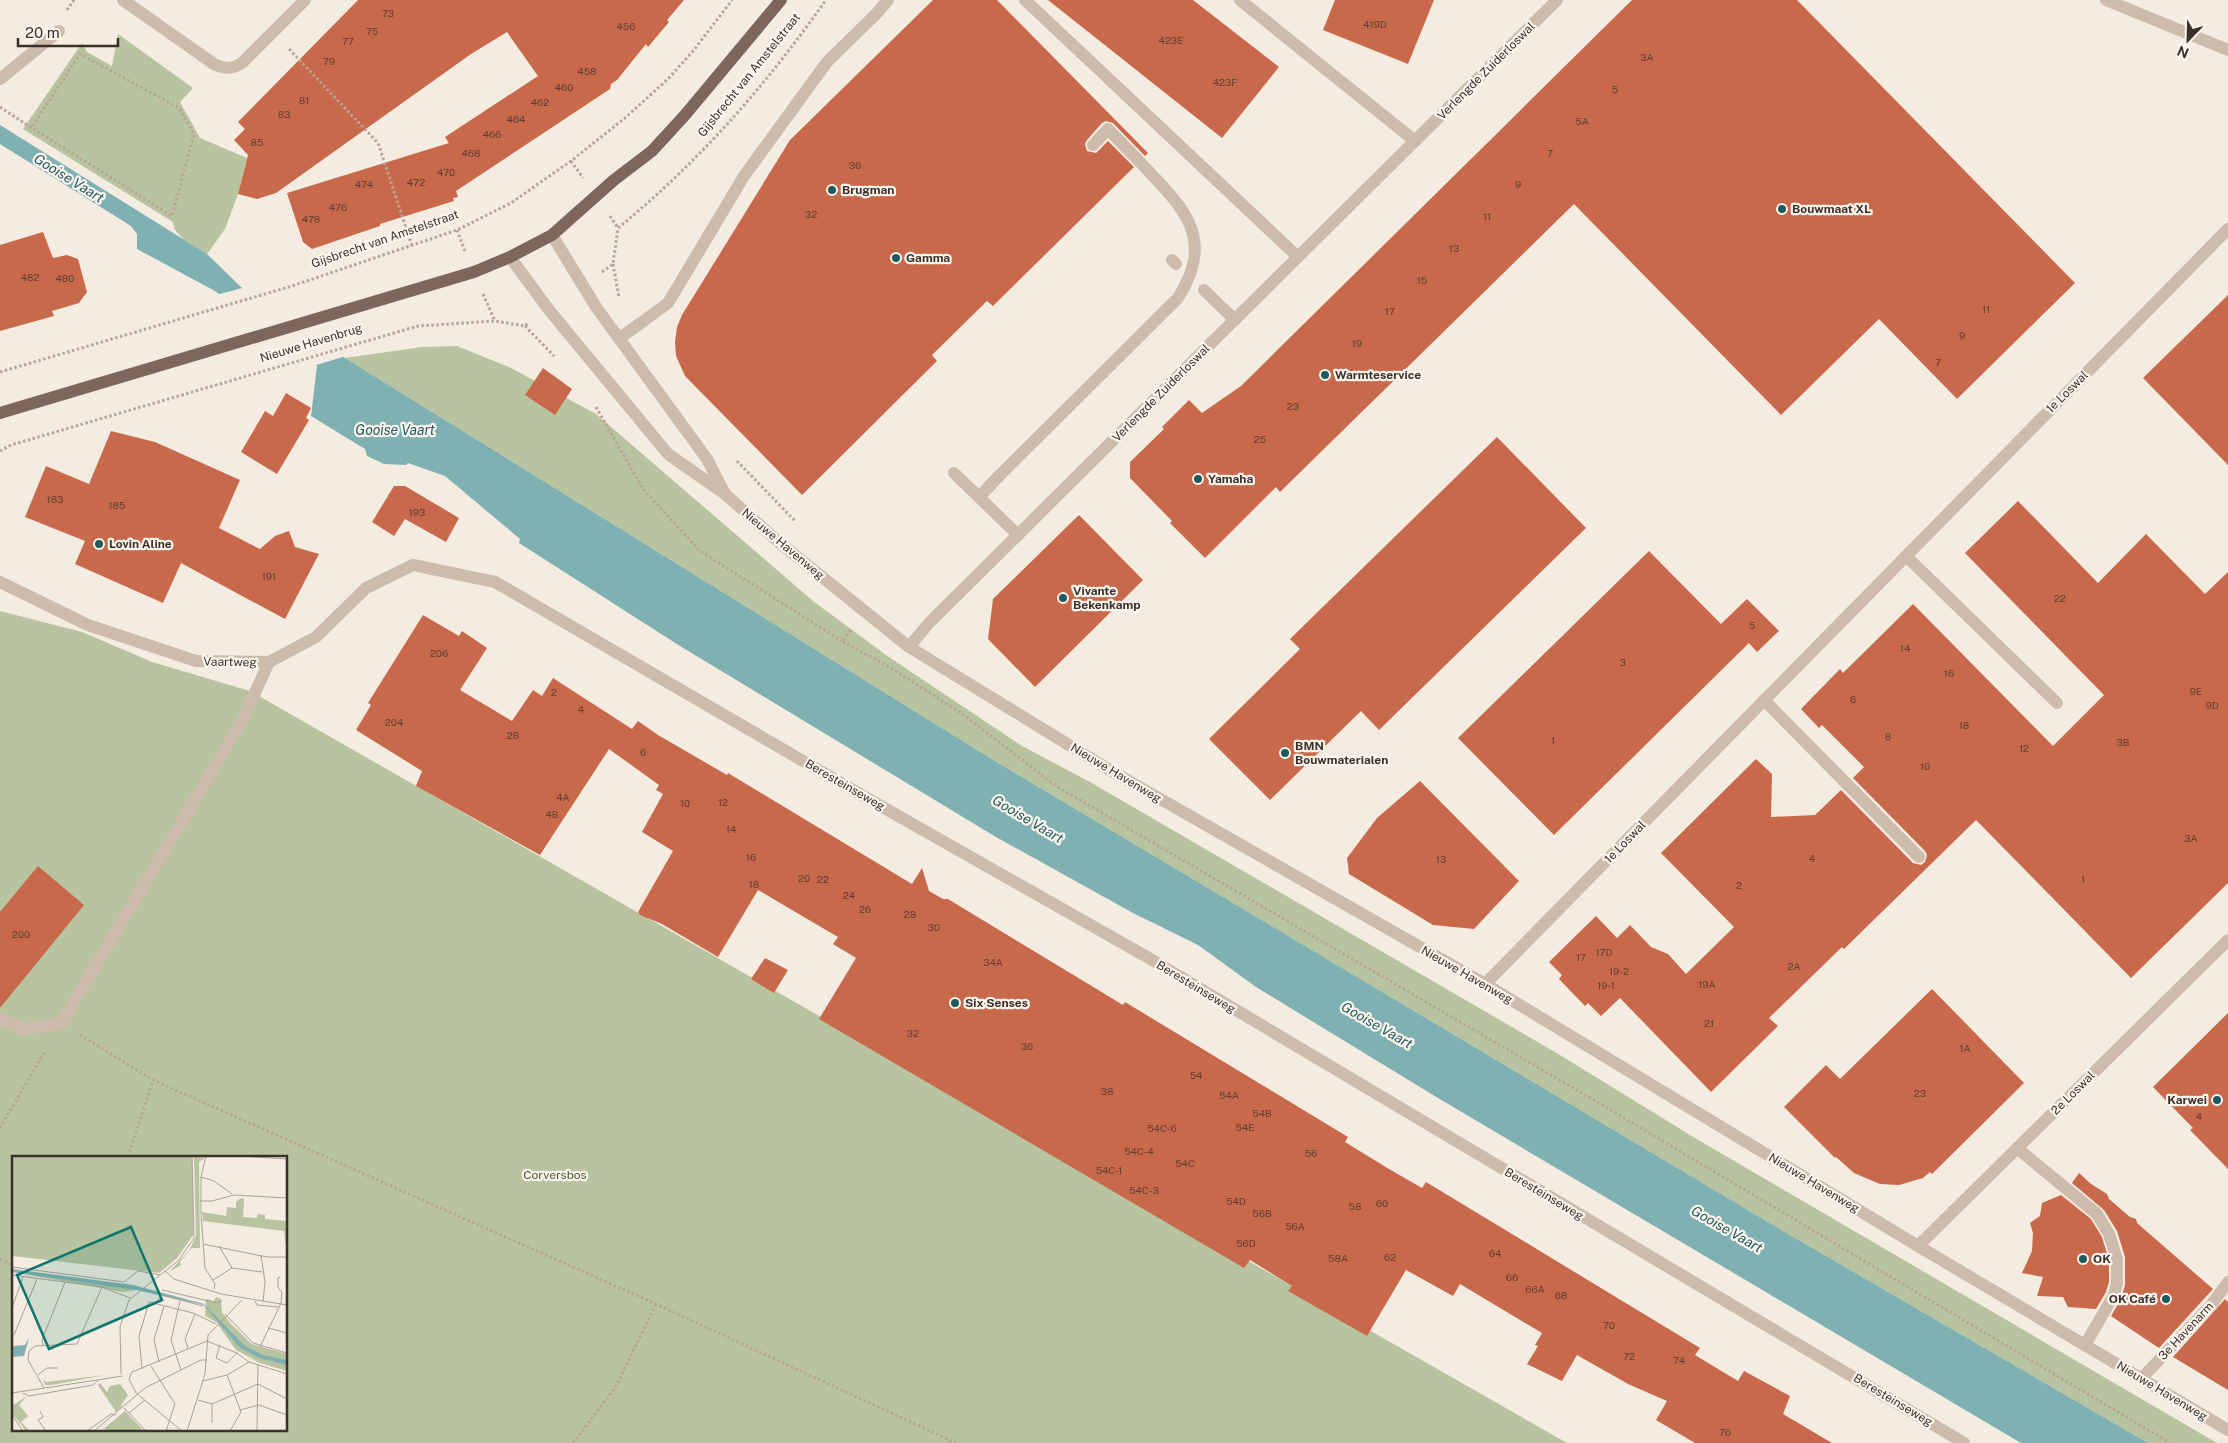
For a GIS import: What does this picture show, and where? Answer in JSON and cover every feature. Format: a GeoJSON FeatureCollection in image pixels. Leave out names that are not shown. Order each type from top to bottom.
{"type":"FeatureCollection","features":[{"type":"Feature","properties":{"kind":"main road","name":"Gijsbrecht van Amstelstraat"},"geometry":{"type":"LineString","coordinates":[[336,313],[474,272],[510,257],[552,235],[614,180],[652,151],[685,115],[781,0]]}},
{"type":"Feature","properties":{"kind":"main road","name":"Nieuwe Havenbrug"},"geometry":{"type":"LineString","coordinates":[[1,414],[336,313]]}},
{"type":"Feature","properties":{"kind":"street"},"geometry":{"type":"LineString","coordinates":[[123,0],[222,68],[230,68],[243,62],[305,0]]}},
{"type":"Feature","properties":{"kind":"street"},"geometry":{"type":"LineString","coordinates":[[620,338],[668,303],[744,176],[827,62],[888,0]]}},
{"type":"Feature","properties":{"kind":"street"},"geometry":{"type":"LineString","coordinates":[[1025,0],[1298,257]]}},
{"type":"Feature","properties":{"kind":"street"},"geometry":{"type":"LineString","coordinates":[[1240,0],[1415,141]]}},
{"type":"Feature","properties":{"kind":"street","name":"Verlengde Zuiderloswal"},"geometry":{"type":"LineString","coordinates":[[909,647],[929,623],[1557,0]]}},
{"type":"Feature","properties":{"kind":"street"},"geometry":{"type":"LineString","coordinates":[[2106,0],[2228,50]]}},
{"type":"Feature","properties":{"kind":"street"},"geometry":{"type":"LineString","coordinates":[[0,80],[59,31]]}},
{"type":"Feature","properties":{"kind":"street"},"geometry":{"type":"LineString","coordinates":[[979,497],[1178,298],[1187,283],[1193,266],[1195,248],[1189,220],[1182,207],[1108,130],[1092,145]]}},
{"type":"Feature","properties":{"kind":"street","name":"1e Loswal"},"geometry":{"type":"LineString","coordinates":[[1485,984],[2228,229]]}},
{"type":"Feature","properties":{"kind":"street","name":"Nieuwe Havenweg"},"geometry":{"type":"LineString","coordinates":[[552,235],[582,286],[707,459],[725,494]]}},
{"type":"Feature","properties":{"kind":"street","name":"Nieuwe Havenweg"},"geometry":{"type":"LineString","coordinates":[[510,257],[549,310],[668,454],[725,494],[780,543],[909,647],[1113,772],[1485,984],[1918,1246],[2228,1430]]}},
{"type":"Feature","properties":{"kind":"street"},"geometry":{"type":"LineString","coordinates":[[1204,290],[1235,320]]}},
{"type":"Feature","properties":{"kind":"street"},"geometry":{"type":"LineString","coordinates":[[954,473],[1018,535]]}},
{"type":"Feature","properties":{"kind":"street"},"geometry":{"type":"LineString","coordinates":[[1906,556],[2057,703]]}},
{"type":"Feature","properties":{"kind":"street","name":"Vaartweg"},"geometry":{"type":"LineString","coordinates":[[0,582],[88,625],[196,661],[269,662],[316,637],[366,588],[413,565]]}},
{"type":"Feature","properties":{"kind":"street","name":"Beresteinseweg"},"geometry":{"type":"LineString","coordinates":[[413,565],[494,582],[872,801],[1147,957],[1964,1443]]}},
{"type":"Feature","properties":{"kind":"street"},"geometry":{"type":"LineString","coordinates":[[0,1019],[23,1028],[61,1024],[242,721],[269,662]]}},
{"type":"Feature","properties":{"kind":"street"},"geometry":{"type":"LineString","coordinates":[[1764,700],[1919,857]]}},
{"type":"Feature","properties":{"kind":"street","name":"2e Loswal"},"geometry":{"type":"LineString","coordinates":[[1918,1246],[2228,940]]}},
{"type":"Feature","properties":{"kind":"street"},"geometry":{"type":"LineString","coordinates":[[2017,1148],[2097,1214],[2109,1234],[2117,1259],[2117,1283],[2114,1295],[2085,1345]]}},
{"type":"Feature","properties":{"kind":"street","name":"3e Havenarm"},"geometry":{"type":"LineString","coordinates":[[2142,1378],[2211,1305],[2228,1282]]}},
{"type":"Feature","properties":{"kind":"path"},"geometry":{"type":"LineString","coordinates":[[64,14],[74,0]]}},
{"type":"Feature","properties":{"kind":"path","name":"Gijsbrecht van Amstelstraat"},"geometry":{"type":"LineString","coordinates":[[0,372],[292,286],[457,230],[511,203],[571,161],[625,118],[668,79],[694,50],[732,0]]}},
{"type":"Feature","properties":{"kind":"path","name":"Gijsbrecht van Amstelstraat"},"geometry":{"type":"LineString","coordinates":[[618,228],[644,207],[707,147],[750,98],[826,0]]}},
{"type":"Feature","properties":{"kind":"path"},"geometry":{"type":"LineString","coordinates":[[273,33],[378,142],[412,246]]}},
{"type":"Feature","properties":{"kind":"path"},"geometry":{"type":"LineString","coordinates":[[0,107],[172,216],[194,134],[178,108],[80,54],[32,127]]}},
{"type":"Feature","properties":{"kind":"path"},"geometry":{"type":"LineString","coordinates":[[571,161],[587,183]]}},
{"type":"Feature","properties":{"kind":"path"},"geometry":{"type":"LineString","coordinates":[[609,214],[618,228],[613,264],[620,300],[638,325]]}},
{"type":"Feature","properties":{"kind":"path"},"geometry":{"type":"LineString","coordinates":[[457,230],[468,259]]}},
{"type":"Feature","properties":{"kind":"path"},"geometry":{"type":"LineString","coordinates":[[582,286],[613,264]]}},
{"type":"Feature","properties":{"kind":"path"},"geometry":{"type":"LineString","coordinates":[[483,293],[495,321],[525,326],[549,310]]}},
{"type":"Feature","properties":{"kind":"path","name":"Nieuwe Havenbrug"},"geometry":{"type":"LineString","coordinates":[[0,451],[12,445],[418,326],[495,321]]}},
{"type":"Feature","properties":{"kind":"path"},"geometry":{"type":"LineString","coordinates":[[594,404],[643,489],[700,551],[842,641],[891,668],[961,714],[1056,786],[1604,1106],[2170,1443]]}},
{"type":"Feature","properties":{"kind":"path","name":"Nieuwe Havenweg"},"geometry":{"type":"LineString","coordinates":[[732,456],[797,524]]}},
{"type":"Feature","properties":{"kind":"path"},"geometry":{"type":"LineString","coordinates":[[842,641],[866,612]]}},
{"type":"Feature","properties":{"kind":"path"},"geometry":{"type":"LineString","coordinates":[[0,1128],[61,1024],[152,1080],[656,1304],[956,1443]]}},
{"type":"Feature","properties":{"kind":"path"},"geometry":{"type":"LineString","coordinates":[[128,1156],[152,1080]]}},
{"type":"Feature","properties":{"kind":"path"},"geometry":{"type":"LineString","coordinates":[[0,1260],[12,1264]]}},
{"type":"Feature","properties":{"kind":"path"},"geometry":{"type":"LineString","coordinates":[[573,1443],[615,1388],[656,1304]]}},
{"type":"Feature","properties":{"kind":"green space"},"geometry":{"type":"Polygon","coordinates":[[[118,34],[193,88],[180,102],[200,138],[247,158],[238,194],[225,229],[207,254],[180,236],[173,222],[23,129],[82,43],[87,52],[112,66],[118,34]]]}},
{"type":"Feature","properties":{"kind":"green space"},"geometry":{"type":"Polygon","coordinates":[[[457,346],[511,368],[596,414],[813,601],[886,655],[1022,746],[1090,782],[1555,1052],[1695,1138],[2217,1443],[2148,1443],[1773,1225],[995,761],[345,358],[422,347],[457,346]]]}},
{"type":"Feature","properties":{"kind":"green space","name":"Corversbos"},"geometry":{"type":"Polygon","coordinates":[[[0,611],[82,632],[152,662],[250,691],[1567,1443],[0,1443],[0,611]]]}},
{"type":"Feature","properties":{"kind":"water","name":"Gooise Vaart"},"geometry":{"type":"Polygon","coordinates":[[[0,125],[207,254],[241,287],[345,358],[995,761],[1773,1225],[2148,1443],[2021,1443],[1438,1098],[1256,987],[1198,945],[1133,913],[996,837],[680,646],[519,543],[520,539],[445,476],[408,463],[406,465],[384,464],[367,456],[365,449],[311,416],[317,366],[215,291],[137,249],[137,234],[131,226],[0,144],[0,125]]]}},
{"type":"Feature","properties":{"kind":"pier"},"geometry":{"type":"Polygon","coordinates":[[[246,287],[346,356],[313,366],[216,295],[246,287]]]}},
{"type":"Feature","properties":{"kind":"building"},"geometry":{"type":"Polygon","coordinates":[[[358,0],[684,0],[667,20],[669,22],[648,47],[646,44],[617,80],[611,84],[610,89],[456,191],[458,197],[453,198],[454,201],[380,224],[380,226],[312,249],[303,242],[287,193],[449,143],[445,137],[538,76],[507,32],[471,54],[276,193],[257,199],[238,194],[248,155],[234,140],[245,129],[238,122],[358,0]]]}},
{"type":"Feature","properties":{"kind":"building"},"geometry":{"type":"Polygon","coordinates":[[[933,0],[997,0],[1148,153],[1145,156],[1113,123],[1106,121],[1102,123],[1087,140],[1085,144],[1087,151],[1096,153],[1108,141],[1134,167],[993,306],[987,301],[932,355],[937,361],[802,495],[685,376],[676,356],[677,327],[682,315],[790,140],[933,0]]]}},
{"type":"Feature","properties":{"kind":"building"},"geometry":{"type":"Polygon","coordinates":[[[1048,0],[1193,0],[1279,67],[1222,138],[1048,0]]]}},
{"type":"Feature","properties":{"kind":"building"},"geometry":{"type":"Polygon","coordinates":[[[1335,0],[1434,0],[1408,64],[1323,30],[1335,0]]]}},
{"type":"Feature","properties":{"kind":"building"},"geometry":{"type":"Polygon","coordinates":[[[1632,0],[1797,0],[2075,283],[1957,399],[1879,319],[1781,415],[1574,204],[1280,492],[1276,487],[1205,558],[1170,523],[1172,521],[1130,478],[1130,462],[1164,429],[1162,427],[1189,400],[1202,413],[1241,386],[1632,0]]]}},
{"type":"Feature","properties":{"kind":"building"},"geometry":{"type":"Polygon","coordinates":[[[43,232],[53,258],[67,255],[78,259],[87,292],[79,303],[52,311],[54,316],[0,331],[0,245],[43,232]]]}},
{"type":"Feature","properties":{"kind":"building"},"geometry":{"type":"Polygon","coordinates":[[[2228,295],[2228,465],[2143,378],[2228,295]]]}},
{"type":"Feature","properties":{"kind":"building"},"geometry":{"type":"Polygon","coordinates":[[[543,368],[572,389],[555,415],[525,395],[543,368]]]}},
{"type":"Feature","properties":{"kind":"building"},"geometry":{"type":"Polygon","coordinates":[[[286,393],[311,408],[306,418],[309,420],[277,474],[241,452],[265,411],[273,416],[286,393]]]}},
{"type":"Feature","properties":{"kind":"building"},"geometry":{"type":"Polygon","coordinates":[[[111,431],[155,442],[240,480],[219,528],[260,549],[275,536],[289,531],[295,547],[319,554],[285,619],[181,563],[163,603],[75,564],[85,541],[25,517],[46,466],[89,484],[111,431]]]}},
{"type":"Feature","properties":{"kind":"building"},"geometry":{"type":"Polygon","coordinates":[[[1497,437],[1586,528],[1379,730],[1361,711],[1270,800],[1209,739],[1300,649],[1290,639],[1497,437]]]}},
{"type":"Feature","properties":{"kind":"building"},"geometry":{"type":"Polygon","coordinates":[[[394,486],[405,486],[459,518],[446,542],[405,519],[394,536],[372,522],[394,486]]]}},
{"type":"Feature","properties":{"kind":"building"},"geometry":{"type":"Polygon","coordinates":[[[2018,501],[2098,583],[2146,534],[2205,594],[2228,572],[2228,883],[2131,978],[1976,820],[1844,949],[1842,947],[1769,1018],[1778,1026],[1711,1092],[1620,998],[1601,1016],[1588,1003],[1585,1006],[1559,979],[1562,975],[1549,962],[1596,916],[1617,938],[1630,925],[1651,947],[1668,954],[1686,974],[1734,927],[1661,853],[1756,759],[1772,774],[1771,817],[1815,815],[1841,790],[1913,863],[1921,865],[1925,862],[1927,855],[1925,851],[1853,778],[1864,767],[1822,725],[1819,728],[1801,709],[1840,669],[1843,673],[1913,604],[2053,746],[2104,695],[1965,553],[2018,501]]]}},
{"type":"Feature","properties":{"kind":"building"},"geometry":{"type":"Polygon","coordinates":[[[1079,515],[1143,580],[1035,687],[988,639],[993,599],[1079,515]]]}},
{"type":"Feature","properties":{"kind":"building"},"geometry":{"type":"Polygon","coordinates":[[[1649,551],[1721,624],[1747,599],[1779,631],[1757,652],[1749,643],[1554,835],[1458,738],[1649,551]]]}},
{"type":"Feature","properties":{"kind":"building"},"geometry":{"type":"Polygon","coordinates":[[[423,615],[459,636],[462,631],[487,648],[460,690],[512,721],[533,690],[542,696],[553,678],[632,729],[638,721],[658,735],[727,775],[728,773],[912,884],[922,868],[929,891],[943,899],[948,899],[1123,1005],[1125,1002],[1348,1137],[1345,1142],[1389,1169],[1422,1188],[1426,1182],[1700,1348],[1695,1355],[1738,1381],[1744,1371],[1790,1396],[1783,1414],[1832,1443],[1695,1443],[1656,1420],[1667,1401],[1628,1384],[1577,1355],[1562,1381],[1527,1364],[1538,1346],[1535,1345],[1542,1333],[1460,1284],[1453,1296],[1406,1270],[1367,1336],[1288,1291],[1292,1286],[1250,1260],[1244,1268],[819,1019],[856,958],[833,944],[838,937],[758,890],[718,957],[662,924],[640,915],[638,912],[673,851],[642,832],[663,794],[656,790],[659,785],[609,749],[540,855],[416,786],[422,771],[356,730],[371,705],[368,703],[423,615]]]}},
{"type":"Feature","properties":{"kind":"building"},"geometry":{"type":"Polygon","coordinates":[[[1420,781],[1519,881],[1474,929],[1433,925],[1349,874],[1347,858],[1377,818],[1420,781]]]}},
{"type":"Feature","properties":{"kind":"building"},"geometry":{"type":"Polygon","coordinates":[[[38,866],[84,905],[0,1008],[0,912],[38,866]]]}},
{"type":"Feature","properties":{"kind":"building"},"geometry":{"type":"Polygon","coordinates":[[[765,958],[788,970],[774,993],[751,979],[765,958]]]}},
{"type":"Feature","properties":{"kind":"building"},"geometry":{"type":"Polygon","coordinates":[[[1932,989],[2024,1083],[1932,1174],[1930,1172],[1923,1178],[1899,1185],[1880,1184],[1854,1173],[1835,1158],[1784,1107],[1826,1065],[1840,1079],[1932,989]]]}},
{"type":"Feature","properties":{"kind":"building"},"geometry":{"type":"Polygon","coordinates":[[[2228,1013],[2228,1169],[2190,1130],[2193,1128],[2153,1087],[2228,1013]]]}},
{"type":"Feature","properties":{"kind":"building"},"geometry":{"type":"Polygon","coordinates":[[[2079,1173],[2091,1184],[2107,1194],[2109,1199],[2130,1217],[2136,1219],[2137,1223],[2213,1289],[2159,1348],[2111,1316],[2121,1299],[2125,1285],[2125,1257],[2117,1231],[2104,1210],[2072,1183],[2079,1173]]]}},
{"type":"Feature","properties":{"kind":"building"},"geometry":{"type":"Polygon","coordinates":[[[2061,1195],[2091,1219],[2102,1237],[2109,1260],[2109,1282],[2106,1292],[2096,1309],[2068,1307],[2063,1297],[2037,1296],[2043,1277],[2022,1273],[2032,1251],[2033,1233],[2030,1223],[2040,1216],[2042,1203],[2061,1195]]]}},
{"type":"Feature","properties":{"kind":"building"},"geometry":{"type":"Polygon","coordinates":[[[2225,1299],[2228,1302],[2228,1390],[2173,1357],[2225,1299]]]}},
{"type":"Feature","properties":{"kind":"place","name":"Brugman"},"geometry":{"type":"Point","coordinates":[832,190]}},
{"type":"Feature","properties":{"kind":"place","name":"Bouwmaat XL"},"geometry":{"type":"Point","coordinates":[1782,209]}},
{"type":"Feature","properties":{"kind":"place","name":"Gamma"},"geometry":{"type":"Point","coordinates":[896,258]}},
{"type":"Feature","properties":{"kind":"place","name":"Warmteservice"},"geometry":{"type":"Point","coordinates":[1325,375]}},
{"type":"Feature","properties":{"kind":"place","name":"Yamaha"},"geometry":{"type":"Point","coordinates":[1198,479]}},
{"type":"Feature","properties":{"kind":"place","name":"Lovin Aline"},"geometry":{"type":"Point","coordinates":[99,544]}},
{"type":"Feature","properties":{"kind":"place","name":"Vivante Bekenkamp"},"geometry":{"type":"Point","coordinates":[1063,598]}},
{"type":"Feature","properties":{"kind":"place","name":"BMN Bouwmaterialen"},"geometry":{"type":"Point","coordinates":[1285,753]}},
{"type":"Feature","properties":{"kind":"place","name":"Six Senses"},"geometry":{"type":"Point","coordinates":[955,1003]}},
{"type":"Feature","properties":{"kind":"place","name":"Karwei"},"geometry":{"type":"Point","coordinates":[2217,1100]}},
{"type":"Feature","properties":{"kind":"place","name":"OK"},"geometry":{"type":"Point","coordinates":[2083,1259]}},
{"type":"Feature","properties":{"kind":"place","name":"OK Café"},"geometry":{"type":"Point","coordinates":[2166,1299]}}]}
